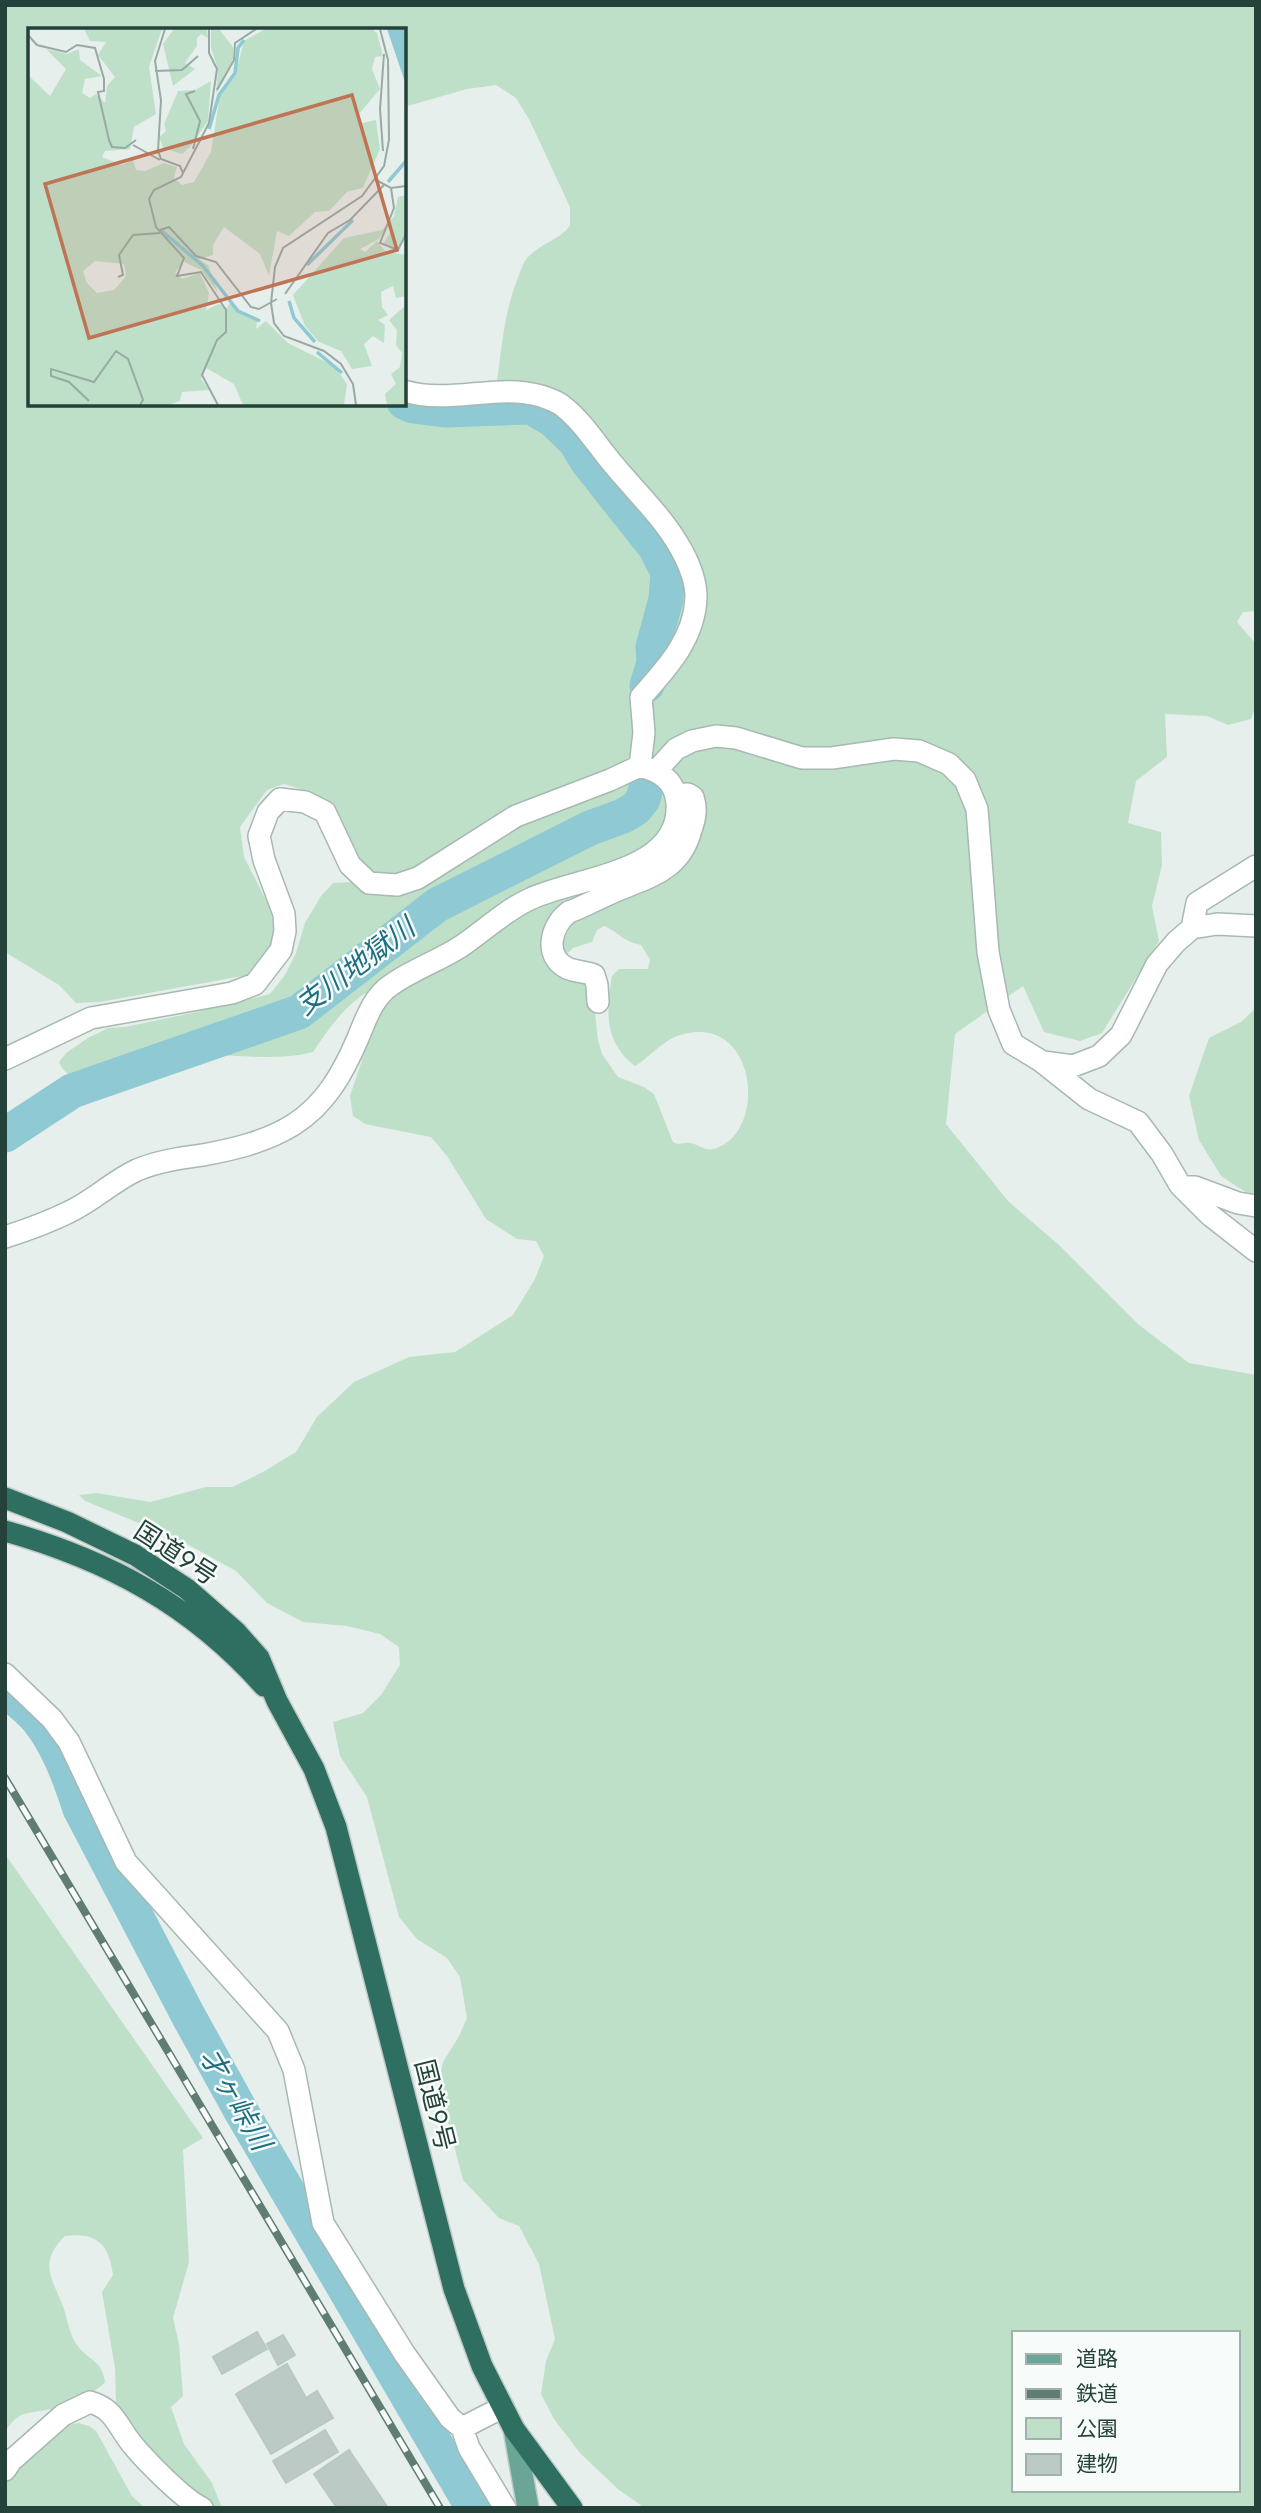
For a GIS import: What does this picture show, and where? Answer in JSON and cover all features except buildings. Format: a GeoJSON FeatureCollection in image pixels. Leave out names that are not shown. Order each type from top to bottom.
{"type":"FeatureCollection","features":[{"type":"Feature","properties":{"kind":"highway","name":"国道9号"},"geometry":{"type":"LineString","coordinates":[[5,1498],[67,1522],[135,1555],[187,1589],[236,1632],[259,1658],[276,1701],[314,1769],[336,1827],[454,2289],[482,2366],[514,2429],[572,2508]]}},
{"type":"Feature","properties":{"kind":"highway","name":"国道9号"},"geometry":{"type":"LineString","coordinates":[[5,1531],[55,1545],[133,1579],[198,1624],[245,1665],[276,1701]]}},
{"type":"Feature","properties":{"kind":"main road"},"geometry":{"type":"LineString","coordinates":[[514,2429],[528,2508]]}},
{"type":"Feature","properties":{"kind":"street"},"geometry":{"type":"LineString","coordinates":[[5,1237],[70,1212],[136,1171],[163,1161],[243,1147],[295,1124],[322,1101],[333,1087],[344,1069],[371,1007],[389,985],[460,947],[530,898],[621,869],[655,852],[666,842],[676,821],[674,786],[648,768],[641,697],[667,669],[686,640],[696,596],[691,569],[682,550],[583,426],[559,403],[521,392],[430,397],[406,391]]}},
{"type":"Feature","properties":{"kind":"street"},"geometry":{"type":"LineString","coordinates":[[5,1059],[91,1018],[232,993],[255,984],[281,950],[285,931],[284,914],[264,860],[259,836],[268,812],[280,799],[305,802],[324,812],[350,865],[369,883],[397,885],[418,877],[516,816],[648,768],[676,748],[692,741],[716,736],[736,738],[802,758],[832,758],[894,749],[919,751],[949,764],[965,780],[976,809],[988,952],[999,1010],[1013,1044],[1041,1061],[1090,1099],[1138,1122],[1162,1153],[1182,1187],[1210,1215],[1256,1251]]}},
{"type":"Feature","properties":{"kind":"street"},"geometry":{"type":"LineString","coordinates":[[598,1002],[594,975],[565,967],[555,955],[552,949],[554,927],[560,918],[569,912],[668,868],[678,858],[689,839],[696,806],[693,797],[688,794],[676,795]]}},
{"type":"Feature","properties":{"kind":"street"},"geometry":{"type":"LineString","coordinates":[[1192,928],[1197,903],[1256,866]]}},
{"type":"Feature","properties":{"kind":"street"},"geometry":{"type":"LineString","coordinates":[[1041,1061],[1073,1066],[1098,1056],[1121,1035],[1157,964],[1192,928],[1217,924],[1256,926]]}},
{"type":"Feature","properties":{"kind":"street"},"geometry":{"type":"LineString","coordinates":[[1182,1187],[1195,1187],[1238,1203],[1256,1206]]}},
{"type":"Feature","properties":{"kind":"street"},"geometry":{"type":"LineString","coordinates":[[5,1674],[52,1719],[69,1742],[126,1862],[278,2031],[294,2070],[323,2223],[404,2353],[450,2418],[462,2428],[469,2448],[505,2508]]}},
{"type":"Feature","properties":{"kind":"street"},"geometry":{"type":"LineString","coordinates":[[5,2470],[11,2461],[63,2414],[90,2402],[104,2406],[149,2462],[202,2508]]}},
{"type":"Feature","properties":{"kind":"street"},"geometry":{"type":"LineString","coordinates":[[462,2428],[503,2407]]}},
{"type":"Feature","properties":{"kind":"green space"},"geometry":{"type":"Polygon","coordinates":[[[5,5],[1256,5],[1256,611],[1243,612],[1237,622],[1256,644],[1256,705],[1251,719],[1228,725],[1207,716],[1165,714],[1167,757],[1136,781],[1128,823],[1161,832],[1162,865],[1152,906],[1159,941],[1102,1033],[1080,1041],[1044,1032],[1023,986],[955,1034],[946,1124],[1008,1201],[1059,1245],[1139,1325],[1189,1363],[1256,1375],[1256,2508],[645,2508],[619,2490],[580,2453],[554,2419],[541,2394],[546,2361],[555,2339],[539,2264],[519,2226],[499,2218],[463,2180],[438,2084],[443,2062],[467,2018],[460,1977],[447,1958],[417,1939],[399,1917],[367,1797],[340,1756],[333,1722],[363,1713],[381,1695],[400,1665],[399,1647],[380,1634],[347,1626],[303,1622],[267,1603],[236,1571],[178,1539],[85,1501],[79,1495],[97,1493],[150,1502],[206,1487],[232,1487],[263,1472],[296,1452],[317,1417],[354,1382],[409,1357],[455,1352],[513,1315],[535,1279],[544,1256],[536,1241],[517,1239],[486,1219],[447,1156],[431,1137],[365,1124],[353,1116],[350,1096],[373,1027],[373,989],[347,1008],[313,1052],[273,1057],[199,1055],[151,1059],[89,1078],[77,1078],[67,1073],[59,1062],[66,1053],[108,1028],[192,1013],[270,994],[285,975],[296,953],[305,923],[321,896],[333,883],[354,882],[354,857],[336,809],[311,792],[284,784],[267,790],[240,827],[244,857],[270,908],[275,933],[266,956],[248,975],[100,1002],[76,1003],[59,985],[5,952],[5,5]],[[604,926],[597,930],[592,942],[573,948],[567,954],[568,961],[592,986],[602,1054],[618,1077],[654,1094],[673,1142],[710,1149],[719,1147],[734,1136],[744,1118],[748,1098],[746,1076],[739,1057],[727,1041],[708,1033],[677,1036],[635,1066],[625,1057],[617,1047],[608,1014],[612,976],[619,969],[648,969],[650,960],[641,945],[630,942],[604,926]]]}},
{"type":"Feature","properties":{"kind":"green space"},"geometry":{"type":"Polygon","coordinates":[[[1256,1008],[1256,1199],[1221,1176],[1199,1140],[1189,1096],[1209,1038],[1241,1022],[1256,1008]]]}},
{"type":"Feature","properties":{"kind":"green space"},"geometry":{"type":"Polygon","coordinates":[[[5,1854],[203,2138],[183,2150],[189,2262],[173,2318],[179,2344],[183,2396],[171,2407],[184,2444],[212,2483],[222,2508],[209,2508],[207,2498],[193,2490],[150,2451],[116,2403],[115,2368],[102,2292],[113,2275],[108,2255],[100,2242],[93,2238],[65,2236],[56,2246],[49,2263],[52,2280],[74,2341],[98,2364],[105,2382],[73,2402],[20,2416],[5,2432],[5,1854]]]}},
{"type":"Feature","properties":{"kind":"green space"},"geometry":{"type":"Polygon","coordinates":[[[79,2423],[96,2431],[132,2496],[145,2508],[5,2508],[5,2483],[11,2473],[44,2441],[68,2425],[79,2423]]]}},
{"type":"Feature","properties":{"kind":"waterway","name":"支川地獄川"},"geometry":{"type":"LineString","coordinates":[[406,403],[445,410],[531,407],[553,420],[575,441],[587,461],[655,547],[668,572],[666,599],[653,647],[654,663],[647,685]]}},
{"type":"Feature","properties":{"kind":"waterway","name":"支川地獄川"},"geometry":{"type":"LineString","coordinates":[[5,1135],[72,1091],[299,1012],[437,905],[590,828],[623,816],[636,808],[643,799],[647,784]]}},
{"type":"Feature","properties":{"kind":"waterway","name":"才ヶ峠川"},"geometry":{"type":"LineString","coordinates":[[5,1690],[34,1716],[52,1740],[80,1809],[189,2017],[473,2508]]}},
{"type":"Feature","properties":{"kind":"railway"},"geometry":{"type":"LineString","coordinates":[[5,1778],[440,2508]]}}]}
